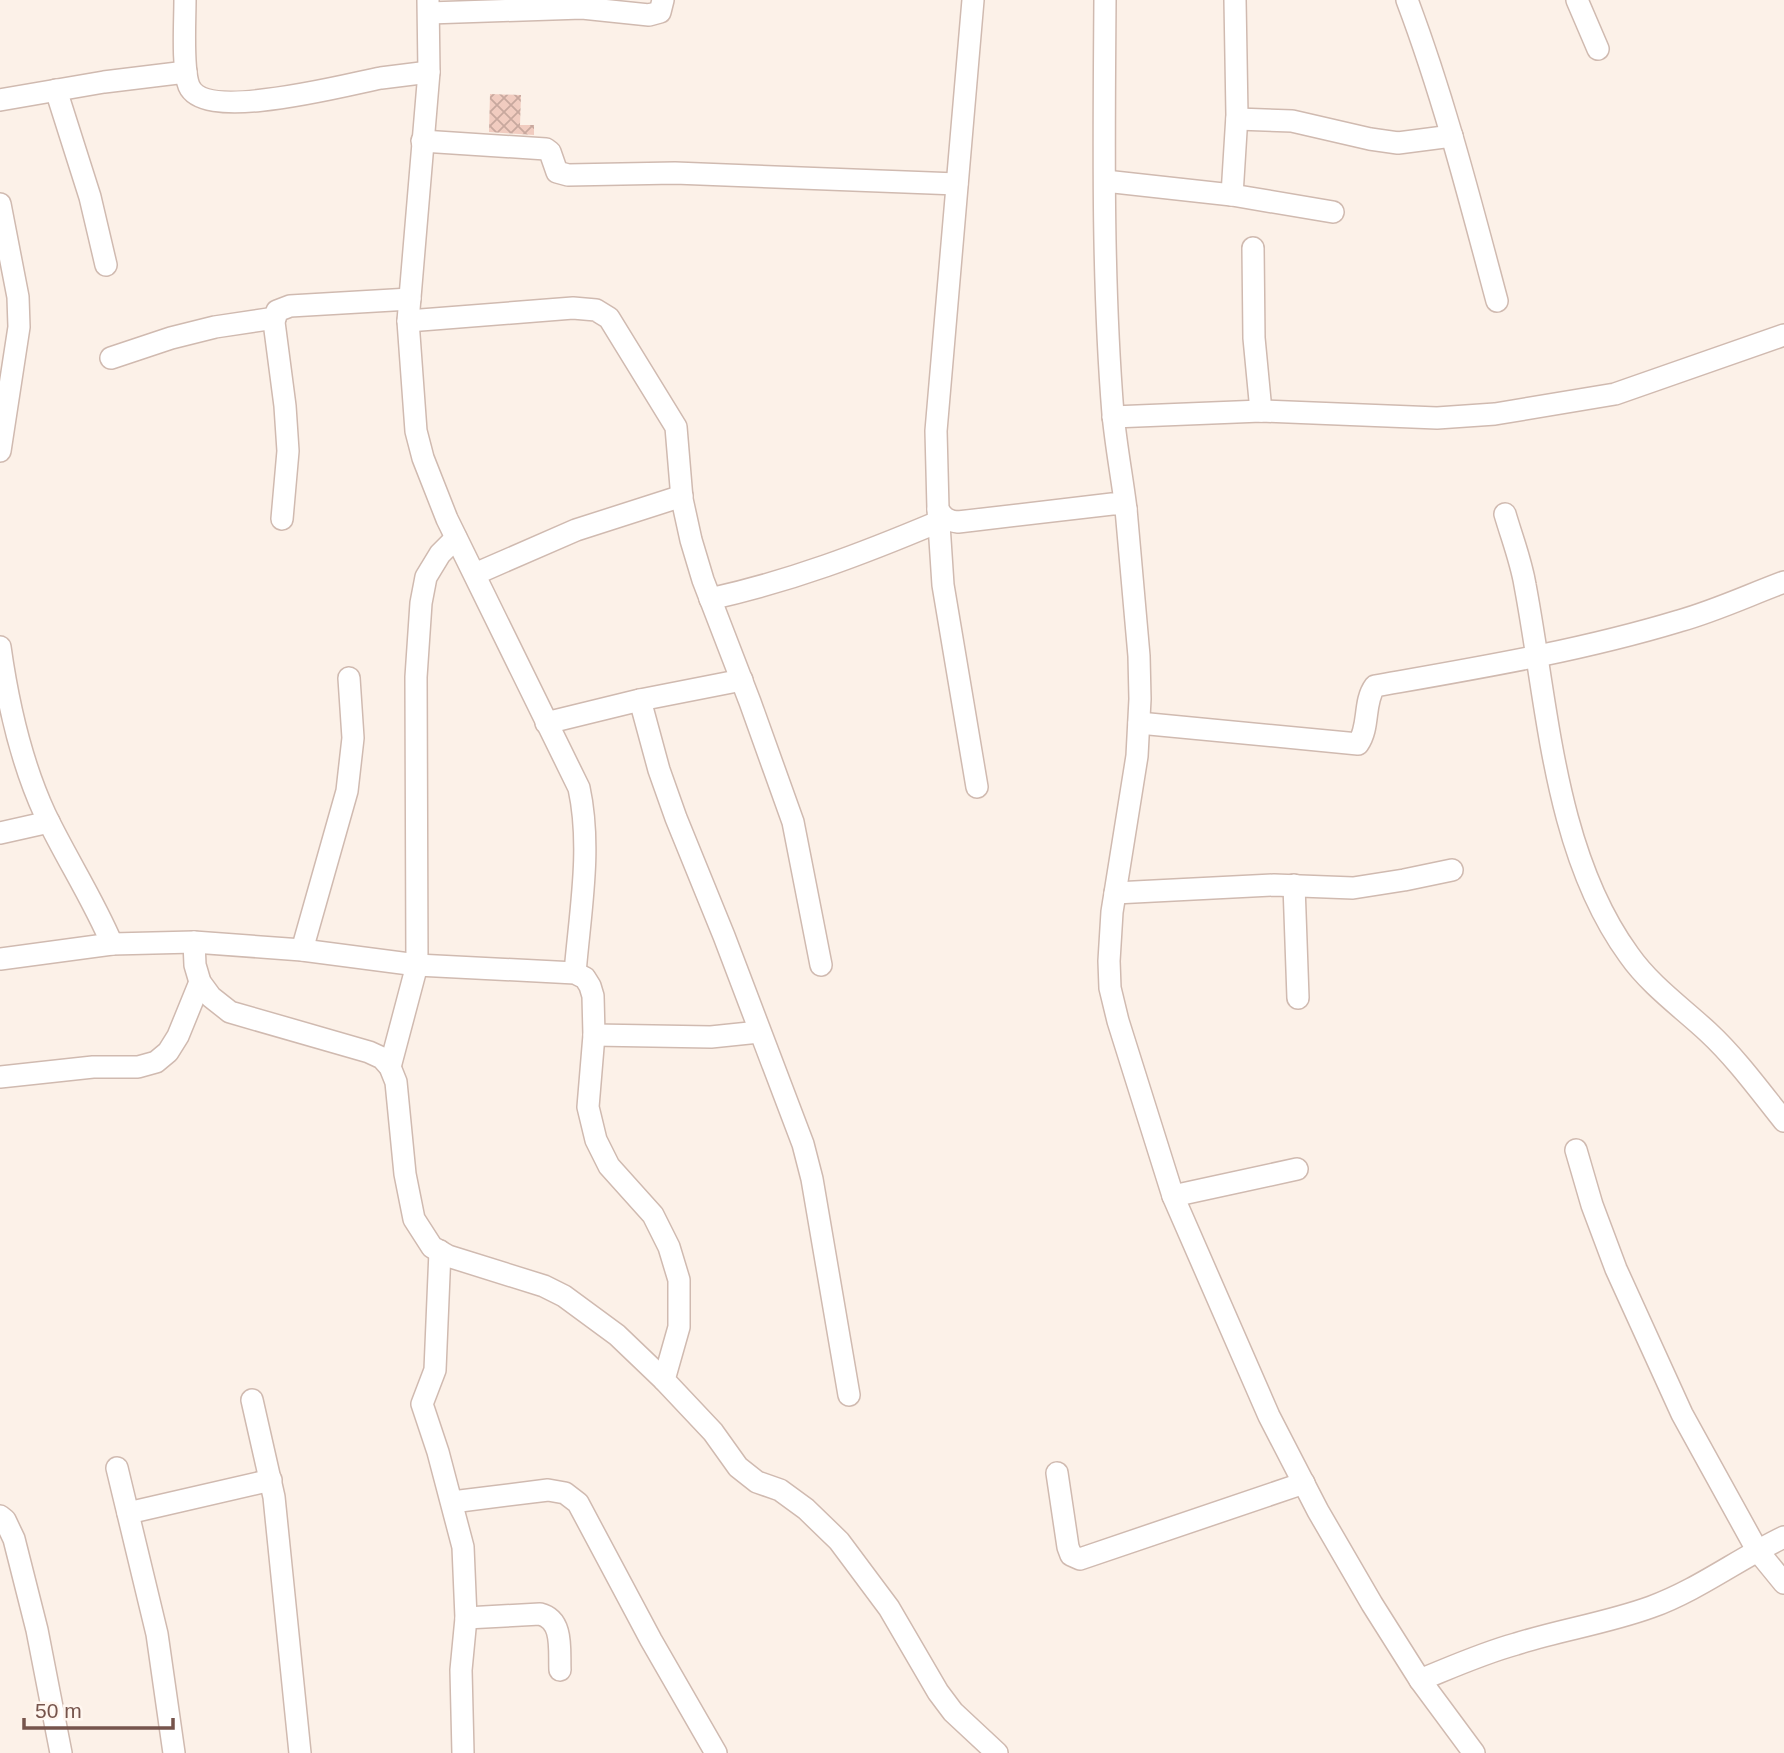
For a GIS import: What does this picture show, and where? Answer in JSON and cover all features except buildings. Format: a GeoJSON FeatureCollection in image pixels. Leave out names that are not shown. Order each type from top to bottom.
{"type":"FeatureCollection","features":[{"type":"Feature","properties":{"kind":"street"},"geometry":{"type":"LineString","coordinates":[[185,0],[189,86],[195,94],[212,101],[298,96],[382,78],[429,72]]}},
{"type":"Feature","properties":{"kind":"street"},"geometry":{"type":"LineString","coordinates":[[575,972],[585,841],[579,788],[447,519],[423,458],[416,431],[408,321],[429,72],[429,7],[582,8],[655,14],[660,12],[663,0]]}},
{"type":"Feature","properties":{"kind":"street"},"geometry":{"type":"LineString","coordinates":[[973,0],[936,431],[943,585],[977,787]]}},
{"type":"Feature","properties":{"kind":"street"},"geometry":{"type":"LineString","coordinates":[[1105,0],[1105,181],[1113,417],[1126,509],[1139,656],[1137,756],[1115,893],[1109,961],[1110,988],[1131,1065],[1173,1196],[1269,1416],[1372,1604],[1420,1680],[1474,1753]]}},
{"type":"Feature","properties":{"kind":"street"},"geometry":{"type":"LineString","coordinates":[[1232,195],[1237,119],[1235,0]]}},
{"type":"Feature","properties":{"kind":"street"},"geometry":{"type":"LineString","coordinates":[[1407,0],[1452,136],[1497,301]]}},
{"type":"Feature","properties":{"kind":"street"},"geometry":{"type":"LineString","coordinates":[[1577,0],[1598,50]]}},
{"type":"Feature","properties":{"kind":"street"},"geometry":{"type":"LineString","coordinates":[[0,100],[104,82],[187,72]]}},
{"type":"Feature","properties":{"kind":"street"},"geometry":{"type":"LineString","coordinates":[[56,90],[87,186],[106,265]]}},
{"type":"Feature","properties":{"kind":"street"},"geometry":{"type":"LineString","coordinates":[[1237,119],[1292,121],[1391,142],[1452,136]]}},
{"type":"Feature","properties":{"kind":"street"},"geometry":{"type":"LineString","coordinates":[[422,141],[546,149],[550,152],[557,172],[568,175],[675,173],[957,184]]}},
{"type":"Feature","properties":{"kind":"street"},"geometry":{"type":"LineString","coordinates":[[1105,181],[1232,195],[1333,212]]}},
{"type":"Feature","properties":{"kind":"street"},"geometry":{"type":"LineString","coordinates":[[0,204],[18,297],[9,336],[0,451]]}},
{"type":"Feature","properties":{"kind":"street"},"geometry":{"type":"LineString","coordinates":[[1253,248],[1254,338],[1261,411]]}},
{"type":"Feature","properties":{"kind":"street"},"geometry":{"type":"LineString","coordinates":[[282,519],[288,451],[275,318],[277,311],[290,306],[410,299]]}},
{"type":"Feature","properties":{"kind":"street"},"geometry":{"type":"LineString","coordinates":[[408,321],[573,307],[604,313],[676,427],[682,496],[691,540],[710,599],[793,822],[821,965]]}},
{"type":"Feature","properties":{"kind":"street"},"geometry":{"type":"LineString","coordinates":[[111,358],[215,327],[275,318]]}},
{"type":"Feature","properties":{"kind":"street"},"geometry":{"type":"LineString","coordinates":[[1113,417],[1261,411],[1437,418],[1495,414],[1615,394],[1784,335]]}},
{"type":"Feature","properties":{"kind":"street"},"geometry":{"type":"LineString","coordinates":[[475,575],[569,533],[682,496]]}},
{"type":"Feature","properties":{"kind":"street"},"geometry":{"type":"LineString","coordinates":[[710,599],[793,578],[882,546],[938,515],[958,522],[1112,504],[1126,509]]}},
{"type":"Feature","properties":{"kind":"street"},"geometry":{"type":"LineString","coordinates":[[1505,514],[1526,587],[1535,656],[1563,794],[1575,844],[1587,876],[1608,921],[1628,954],[1650,981],[1710,1033],[1784,1121]]}},
{"type":"Feature","properties":{"kind":"street"},"geometry":{"type":"LineString","coordinates":[[390,1067],[417,965],[416,677],[421,603],[426,577],[440,554],[456,538]]}},
{"type":"Feature","properties":{"kind":"street"},"geometry":{"type":"LineString","coordinates":[[1139,723],[1358,744],[1363,735],[1375,685],[1611,640],[1681,621],[1784,582]]}},
{"type":"Feature","properties":{"kind":"street"},"geometry":{"type":"LineString","coordinates":[[0,647],[5,707],[34,787],[112,944]]}},
{"type":"Feature","properties":{"kind":"street"},"geometry":{"type":"LineString","coordinates":[[302,950],[347,791],[353,738],[349,678]]}},
{"type":"Feature","properties":{"kind":"street"},"geometry":{"type":"LineString","coordinates":[[546,723],[640,700],[742,680]]}},
{"type":"Feature","properties":{"kind":"street"},"geometry":{"type":"LineString","coordinates":[[640,700],[659,770],[676,818],[795,1122],[812,1179],[849,1395]]}},
{"type":"Feature","properties":{"kind":"street"},"geometry":{"type":"LineString","coordinates":[[0,833],[50,822]]}},
{"type":"Feature","properties":{"kind":"street"},"geometry":{"type":"LineString","coordinates":[[1115,893],[1294,885],[1353,888],[1452,870]]}},
{"type":"Feature","properties":{"kind":"street"},"geometry":{"type":"LineString","coordinates":[[1294,885],[1298,998]]}},
{"type":"Feature","properties":{"kind":"street"},"geometry":{"type":"LineString","coordinates":[[194,942],[195,965],[200,982],[211,997],[230,1012],[382,1058],[390,1067],[396,1082],[405,1174],[414,1219],[432,1247],[448,1256],[544,1286],[564,1296],[617,1335],[713,1432],[737,1467],[757,1482],[780,1490],[806,1508],[839,1541],[889,1608],[937,1692],[953,1712],[997,1753]]}},
{"type":"Feature","properties":{"kind":"street"},"geometry":{"type":"LineString","coordinates":[[0,959],[112,944],[194,942],[302,950],[417,965],[575,972],[585,978],[590,986],[594,1035],[588,1107],[596,1140],[609,1166],[653,1215],[669,1247],[678,1280],[678,1327],[664,1380]]}},
{"type":"Feature","properties":{"kind":"street"},"geometry":{"type":"LineString","coordinates":[[0,1077],[93,1067],[138,1067],[156,1062],[168,1052],[178,1036],[200,982]]}},
{"type":"Feature","properties":{"kind":"street"},"geometry":{"type":"LineString","coordinates":[[594,1035],[711,1037],[759,1032]]}},
{"type":"Feature","properties":{"kind":"street"},"geometry":{"type":"LineString","coordinates":[[1576,1150],[1602,1234],[1682,1414],[1757,1550],[1784,1583]]}},
{"type":"Feature","properties":{"kind":"street"},"geometry":{"type":"LineString","coordinates":[[1173,1196],[1297,1169]]}},
{"type":"Feature","properties":{"kind":"street"},"geometry":{"type":"LineString","coordinates":[[440,1251],[435,1370],[422,1404],[463,1547],[466,1618],[461,1670],[463,1753]]}},
{"type":"Feature","properties":{"kind":"street"},"geometry":{"type":"LineString","coordinates":[[252,1400],[271,1480],[300,1753]]}},
{"type":"Feature","properties":{"kind":"street"},"geometry":{"type":"LineString","coordinates":[[117,1468],[157,1634],[174,1753]]}},
{"type":"Feature","properties":{"kind":"street"},"geometry":{"type":"LineString","coordinates":[[1057,1473],[1071,1555],[1080,1559],[1304,1483]]}},
{"type":"Feature","properties":{"kind":"street"},"geometry":{"type":"LineString","coordinates":[[128,1513],[271,1480]]}},
{"type":"Feature","properties":{"kind":"street"},"geometry":{"type":"LineString","coordinates":[[452,1502],[548,1490],[565,1493],[578,1503],[650,1640],[716,1753]]}},
{"type":"Feature","properties":{"kind":"street"},"geometry":{"type":"LineString","coordinates":[[7,1525],[37,1630],[61,1753]]}},
{"type":"Feature","properties":{"kind":"street"},"geometry":{"type":"LineString","coordinates":[[1420,1680],[1514,1644],[1626,1616],[1654,1606],[1709,1580],[1757,1550],[1784,1537]]}},
{"type":"Feature","properties":{"kind":"street"},"geometry":{"type":"LineString","coordinates":[[466,1618],[540,1614],[548,1616],[556,1627],[559,1639],[559,1670]]}}]}
